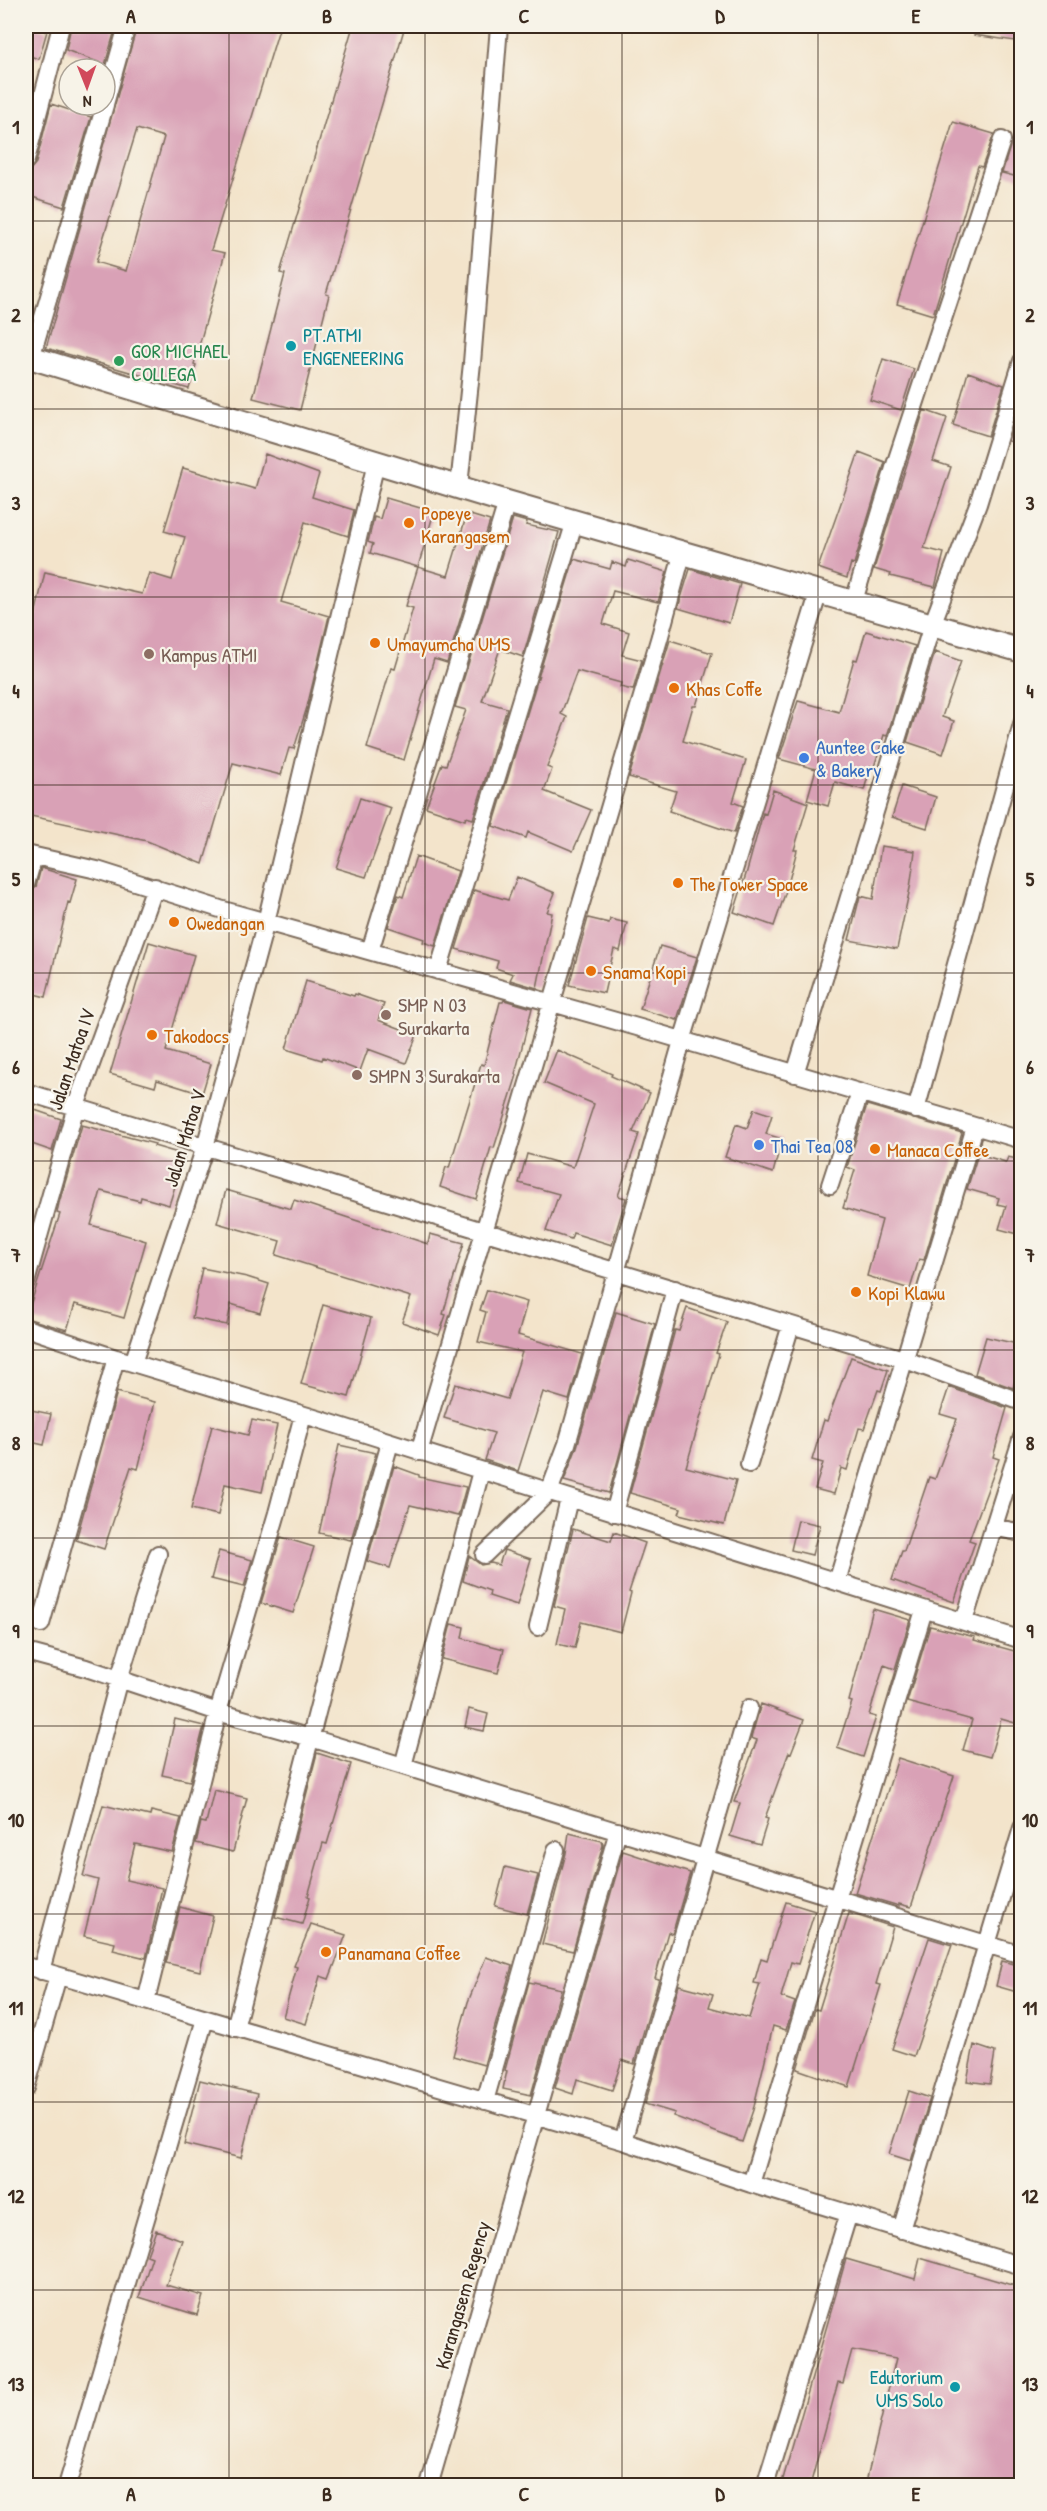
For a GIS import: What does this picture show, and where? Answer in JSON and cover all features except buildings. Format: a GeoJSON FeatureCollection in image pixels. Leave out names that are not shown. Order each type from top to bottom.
{"type":"FeatureCollection","features":[{"type":"Feature","properties":{"kind":"street"},"geometry":{"type":"LineString","coordinates":[[26,160],[62,26]]}},
{"type":"Feature","properties":{"kind":"street"},"geometry":{"type":"LineString","coordinates":[[117,61],[127,26]]}},
{"type":"Feature","properties":{"kind":"street"},"geometry":{"type":"LineString","coordinates":[[459,486],[472,363],[499,26]]}},
{"type":"Feature","properties":{"kind":"street"},"geometry":{"type":"LineString","coordinates":[[101,117],[28,357],[507,502],[683,551],[1022,651]]}},
{"type":"Feature","properties":{"kind":"street"},"geometry":{"type":"LineString","coordinates":[[854,602],[894,468],[1002,140]]}},
{"type":"Feature","properties":{"kind":"street"},"geometry":{"type":"LineString","coordinates":[[795,1074],[932,625],[978,504],[1022,361]]}},
{"type":"Feature","properties":{"kind":"street","name":"Jalan Matoa V"},"geometry":{"type":"LineString","coordinates":[[133,1363],[205,1147],[266,922],[376,463]]}},
{"type":"Feature","properties":{"kind":"street"},"geometry":{"type":"LineString","coordinates":[[370,951],[507,502]]}},
{"type":"Feature","properties":{"kind":"street"},"geometry":{"type":"LineString","coordinates":[[438,971],[575,521]]}},
{"type":"Feature","properties":{"kind":"street"},"geometry":{"type":"LineString","coordinates":[[419,1452],[660,636],[683,551]]}},
{"type":"Feature","properties":{"kind":"street"},"geometry":{"type":"LineString","coordinates":[[484,1555],[549,1492],[584,1387],[682,1041],[819,591]]}},
{"type":"Feature","properties":{"kind":"street"},"geometry":{"type":"LineString","coordinates":[[916,1110],[1022,724]]}},
{"type":"Feature","properties":{"kind":"street"},"geometry":{"type":"LineString","coordinates":[[26,884],[30,855],[97,870],[266,922],[1022,1140]]}},
{"type":"Feature","properties":{"kind":"street","name":"Jalan Matoa IV"},"geometry":{"type":"LineString","coordinates":[[26,1282],[76,1106],[155,887]]}},
{"type":"Feature","properties":{"kind":"street"},"geometry":{"type":"LineString","coordinates":[[26,1092],[903,1359],[1022,1402]]}},
{"type":"Feature","properties":{"kind":"street"},"geometry":{"type":"LineString","coordinates":[[830,1185],[860,1093]]}},
{"type":"Feature","properties":{"kind":"street"},"geometry":{"type":"LineString","coordinates":[[837,1582],[975,1127]]}},
{"type":"Feature","properties":{"kind":"street"},"geometry":{"type":"LineString","coordinates":[[614,1513],[675,1289]]}},
{"type":"Feature","properties":{"kind":"street"},"geometry":{"type":"LineString","coordinates":[[748,1464],[791,1325]]}},
{"type":"Feature","properties":{"kind":"street"},"geometry":{"type":"LineString","coordinates":[[26,1328],[1022,1640]]}},
{"type":"Feature","properties":{"kind":"street"},"geometry":{"type":"LineString","coordinates":[[41,1624],[116,1358]]}},
{"type":"Feature","properties":{"kind":"street"},"geometry":{"type":"LineString","coordinates":[[146,2001],[218,1712],[274,1524],[303,1415]]}},
{"type":"Feature","properties":{"kind":"street"},"geometry":{"type":"LineString","coordinates":[[964,1622],[1022,1437]]}},
{"type":"Feature","properties":{"kind":"street"},"geometry":{"type":"LineString","coordinates":[[235,2028],[359,1551],[390,1443]]}},
{"type":"Feature","properties":{"kind":"street"},"geometry":{"type":"LineString","coordinates":[[403,1766],[481,1472]]}},
{"type":"Feature","properties":{"kind":"street"},"geometry":{"type":"LineString","coordinates":[[538,1627],[569,1499]]}},
{"type":"Feature","properties":{"kind":"street"},"geometry":{"type":"LineString","coordinates":[[993,1527],[1022,1533]]}},
{"type":"Feature","properties":{"kind":"street"},"geometry":{"type":"LineString","coordinates":[[158,1554],[33,1969],[623,2141],[751,2184],[1022,2266]]}},
{"type":"Feature","properties":{"kind":"street"},"geometry":{"type":"LineString","coordinates":[[751,2184],[924,1610]]}},
{"type":"Feature","properties":{"kind":"street"},"geometry":{"type":"LineString","coordinates":[[26,1652],[1022,1954]]}},
{"type":"Feature","properties":{"kind":"street"},"geometry":{"type":"LineString","coordinates":[[623,2141],[707,1859],[749,1708]]}},
{"type":"Feature","properties":{"kind":"street"},"geometry":{"type":"LineString","coordinates":[[901,2230],[1022,1828]]}},
{"type":"Feature","properties":{"kind":"street","name":"Karangasem Regency"},"geometry":{"type":"LineString","coordinates":[[429,2486],[618,1832]]}},
{"type":"Feature","properties":{"kind":"street"},"geometry":{"type":"LineString","coordinates":[[485,2101],[556,1850]]}},
{"type":"Feature","properties":{"kind":"street"},"geometry":{"type":"LineString","coordinates":[[26,2088],[58,1976]]}},
{"type":"Feature","properties":{"kind":"street"},"geometry":{"type":"LineString","coordinates":[[67,2486],[205,2019]]}},
{"type":"Feature","properties":{"kind":"street"},"geometry":{"type":"LineString","coordinates":[[765,2486],[849,2213]]}},
{"type":"Feature","properties":{"kind":"place","name":"PT.ATMI ENGENEERING"},"geometry":{"type":"Point","coordinates":[291,346]}},
{"type":"Feature","properties":{"kind":"place","name":"GOR MICHAEL COLLEGA"},"geometry":{"type":"Point","coordinates":[119,361]}},
{"type":"Feature","properties":{"kind":"place","name":"Popeye Karangasem"},"geometry":{"type":"Point","coordinates":[409,523]}},
{"type":"Feature","properties":{"kind":"place","name":"Umayumcha UMS"},"geometry":{"type":"Point","coordinates":[375,643]}},
{"type":"Feature","properties":{"kind":"place","name":"Kampus ATMI"},"geometry":{"type":"Point","coordinates":[149,654]}},
{"type":"Feature","properties":{"kind":"place","name":"Khas Coffe"},"geometry":{"type":"Point","coordinates":[674,688]}},
{"type":"Feature","properties":{"kind":"place","name":"Auntee Cake & Bakery"},"geometry":{"type":"Point","coordinates":[804,758]}},
{"type":"Feature","properties":{"kind":"place","name":"The Tower Space"},"geometry":{"type":"Point","coordinates":[678,883]}},
{"type":"Feature","properties":{"kind":"place","name":"Owedangan"},"geometry":{"type":"Point","coordinates":[174,922]}},
{"type":"Feature","properties":{"kind":"place","name":"Snama Kopi"},"geometry":{"type":"Point","coordinates":[591,971]}},
{"type":"Feature","properties":{"kind":"place","name":"SMP N 03 Surakarta"},"geometry":{"type":"Point","coordinates":[386,1015]}},
{"type":"Feature","properties":{"kind":"place","name":"Takodocs"},"geometry":{"type":"Point","coordinates":[152,1035]}},
{"type":"Feature","properties":{"kind":"place","name":"SMPN 3 Surakarta"},"geometry":{"type":"Point","coordinates":[357,1075]}},
{"type":"Feature","properties":{"kind":"place","name":"Thai Tea 08"},"geometry":{"type":"Point","coordinates":[759,1145]}},
{"type":"Feature","properties":{"kind":"place","name":"Manaca Coffee"},"geometry":{"type":"Point","coordinates":[875,1149]}},
{"type":"Feature","properties":{"kind":"place","name":"Kopi Klawu"},"geometry":{"type":"Point","coordinates":[856,1292]}},
{"type":"Feature","properties":{"kind":"place","name":"Panamana Coffee"},"geometry":{"type":"Point","coordinates":[326,1952]}},
{"type":"Feature","properties":{"kind":"place","name":"Edutorium UMS Solo"},"geometry":{"type":"Point","coordinates":[955,2387]}}]}
